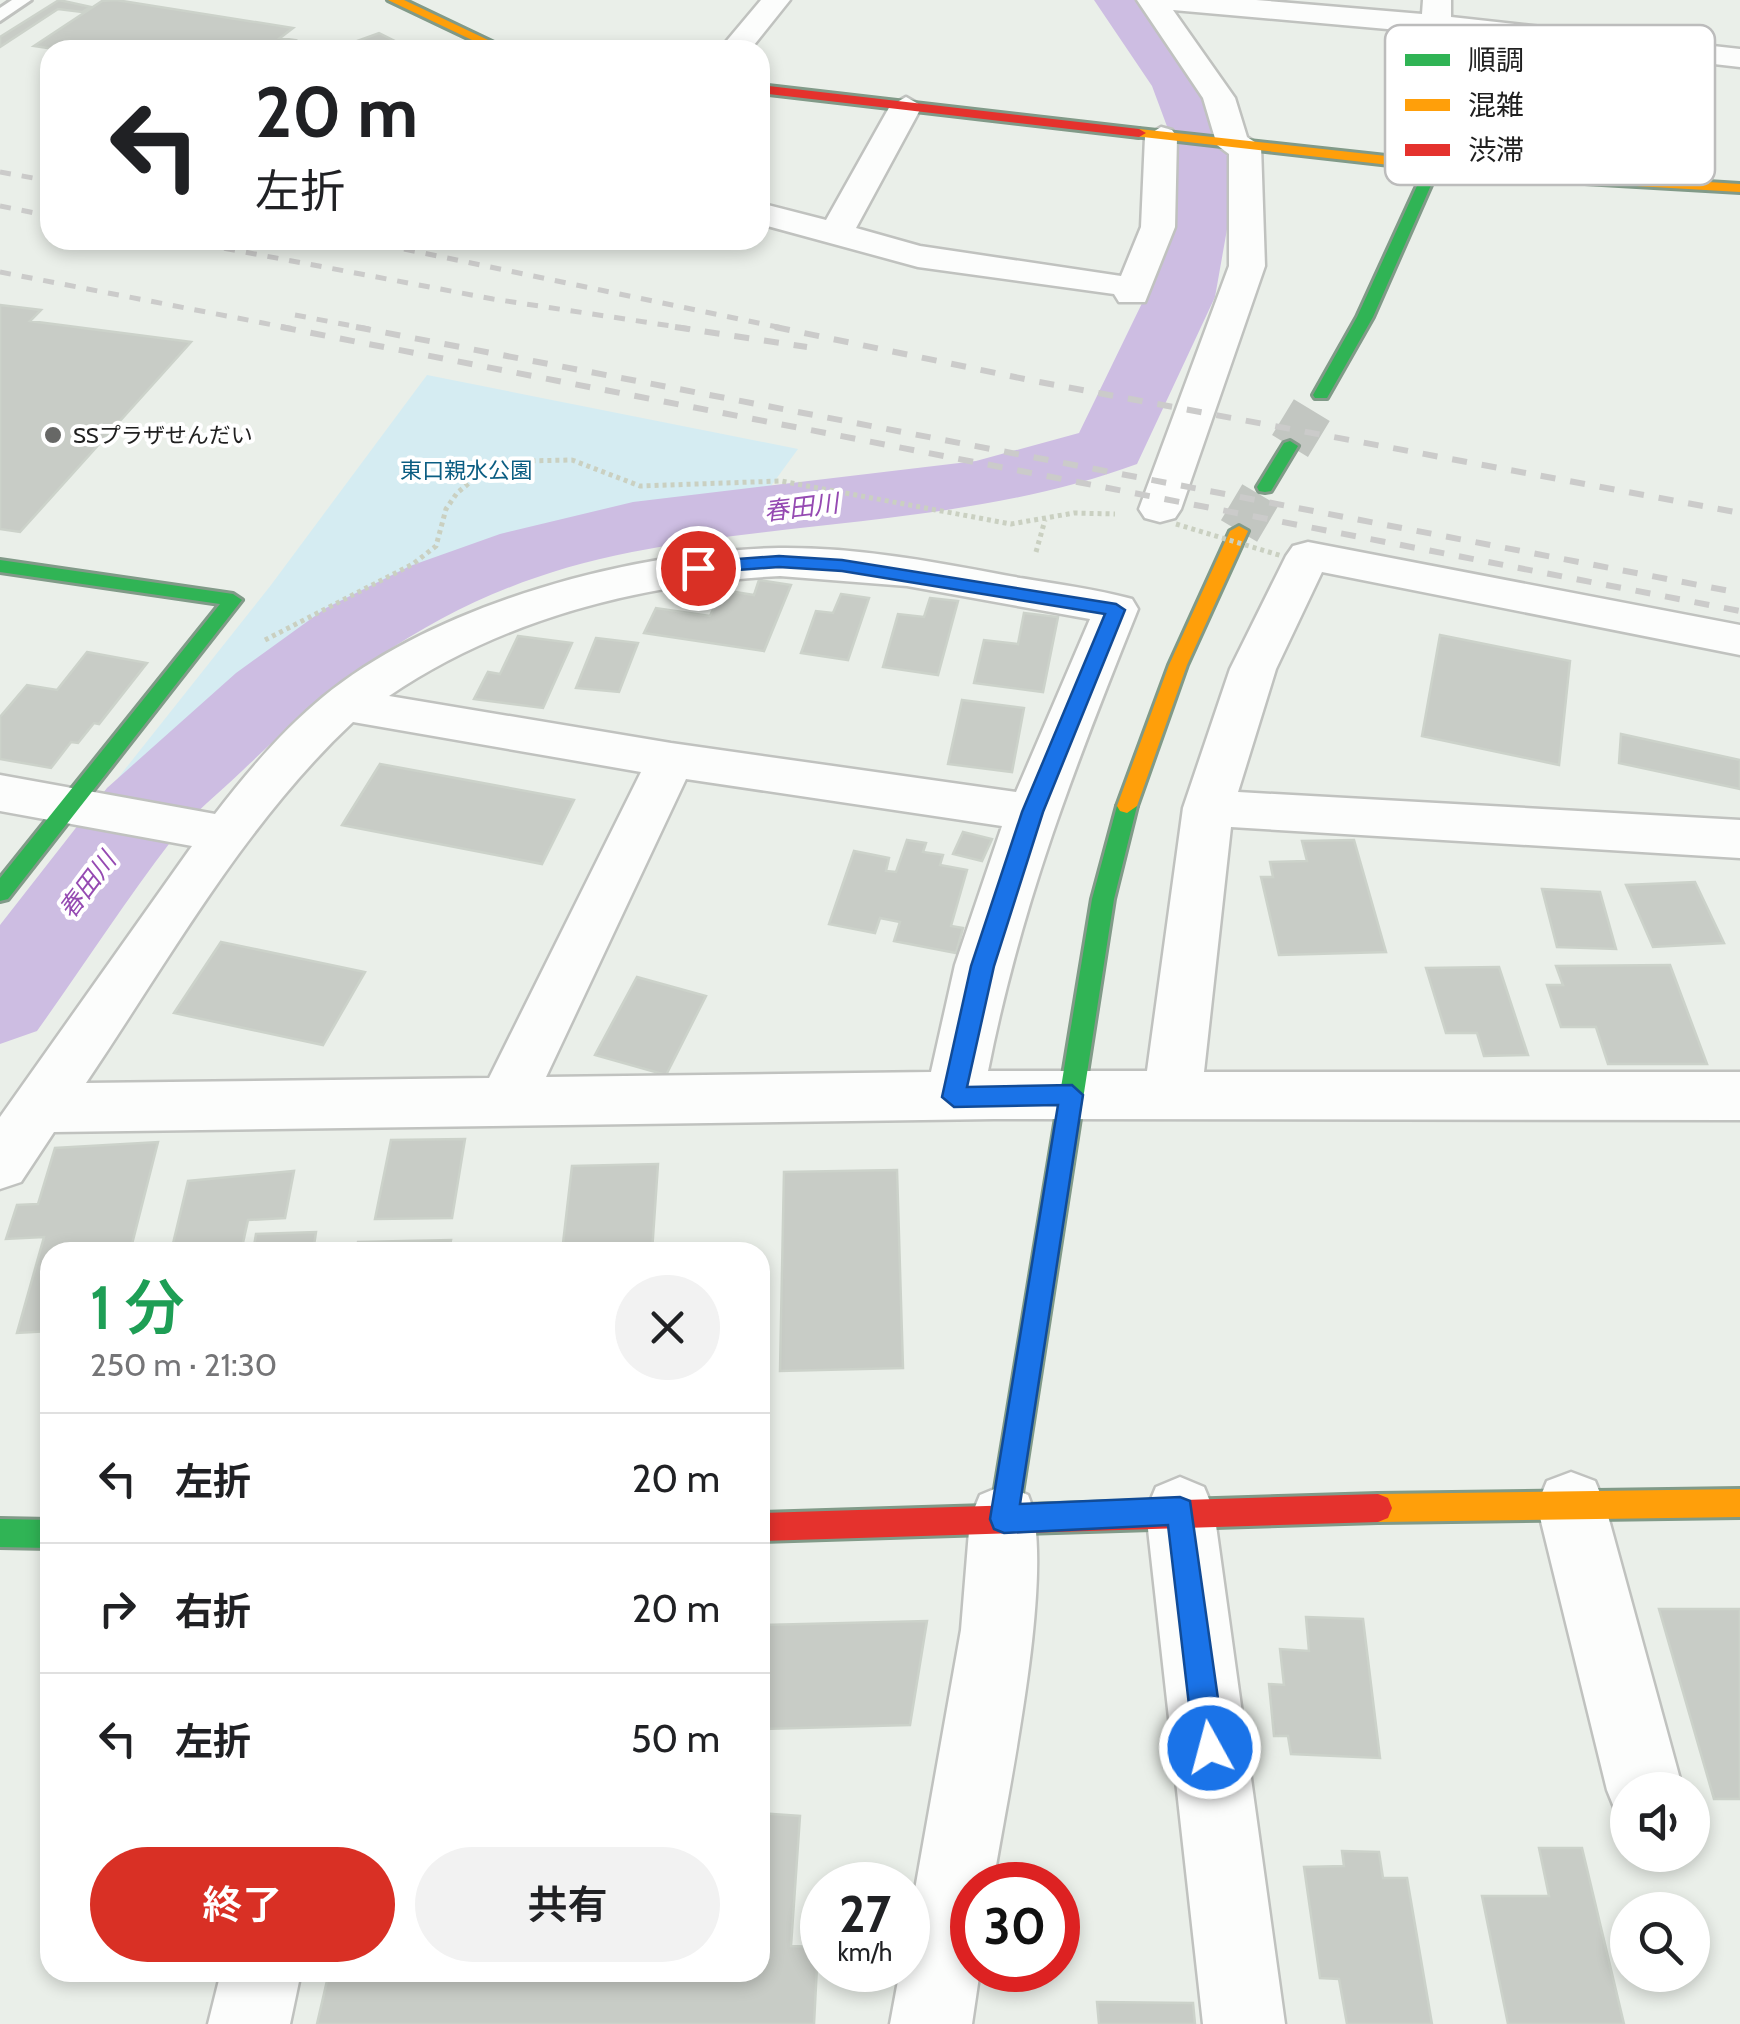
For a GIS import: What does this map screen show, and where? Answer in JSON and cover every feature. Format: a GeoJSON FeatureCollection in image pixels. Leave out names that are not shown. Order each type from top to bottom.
{"type":"FeatureCollection","features":[{"type":"Feature","properties":{"kind":"street"},"geometry":{"type":"LineString","coordinates":[[394,0],[481,40]]}},
{"type":"Feature","properties":{"kind":"street"},"geometry":{"type":"LineString","coordinates":[[742,40],[776,0]]}},
{"type":"Feature","properties":{"kind":"street"},"geometry":{"type":"LineString","coordinates":[[1153,0],[1437,12],[1523,25]]}},
{"type":"Feature","properties":{"kind":"street"},"geometry":{"type":"LineString","coordinates":[[1153,0],[1219,98],[1234,145],[1247,266],[1168,517]]}},
{"type":"Feature","properties":{"kind":"street"},"geometry":{"type":"LineString","coordinates":[[1715,54],[1740,58]]}},
{"type":"Feature","properties":{"kind":"street"},"geometry":{"type":"LineString","coordinates":[[770,91],[1385,162]]}},
{"type":"Feature","properties":{"kind":"street"},"geometry":{"type":"LineString","coordinates":[[834,236],[906,106]]}},
{"type":"Feature","properties":{"kind":"street"},"geometry":{"type":"LineString","coordinates":[[770,217],[918,256],[1121,289],[1158,227],[1167,137]]}},
{"type":"Feature","properties":{"kind":"street"},"geometry":{"type":"LineString","coordinates":[[1321,395],[1365,316],[1424,185]]}},
{"type":"Feature","properties":{"kind":"street"},"geometry":{"type":"LineString","coordinates":[[1622,185],[1740,188]]}},
{"type":"Feature","properties":{"kind":"street"},"geometry":{"type":"LineString","coordinates":[[1264,487],[1290,446]]}},
{"type":"Feature","properties":{"kind":"street"},"geometry":{"type":"LineString","coordinates":[[930,2024],[996,1630],[1004,1519],[1103,899],[1123,808],[1184,644],[1239,530]]}},
{"type":"Feature","properties":{"kind":"street"},"geometry":{"type":"LineString","coordinates":[[1173,1094],[1208,808],[1253,669],[1308,556],[1740,640]]}},
{"type":"Feature","properties":{"kind":"street"},"geometry":{"type":"LineString","coordinates":[[0,1164],[227,834],[299,745],[346,705],[422,654],[498,620],[597,589],[698,568],[779,562],[842,566],[1116,610],[1032,812],[982,966],[954,1097]]}},
{"type":"Feature","properties":{"kind":"street"},"geometry":{"type":"LineString","coordinates":[[0,566],[233,600],[87,807],[0,893]]}},
{"type":"Feature","properties":{"kind":"street"},"geometry":{"type":"LineString","coordinates":[[346,705],[672,760],[1032,812]]}},
{"type":"Feature","properties":{"kind":"street"},"geometry":{"type":"LineString","coordinates":[[506,1102],[672,760]]}},
{"type":"Feature","properties":{"kind":"street"},"geometry":{"type":"LineString","coordinates":[[0,793],[227,834]]}},
{"type":"Feature","properties":{"kind":"street"},"geometry":{"type":"LineString","coordinates":[[1208,808],[1740,839]]}},
{"type":"Feature","properties":{"kind":"street"},"geometry":{"type":"LineString","coordinates":[[38,1108],[1173,1094],[1740,1096]]}},
{"type":"Feature","properties":{"kind":"street"},"geometry":{"type":"LineString","coordinates":[[770,1527],[1180,1511],[1740,1503]]}},
{"type":"Feature","properties":{"kind":"street"},"geometry":{"type":"LineString","coordinates":[[1571,1505],[1640,1772]]}},
{"type":"Feature","properties":{"kind":"street"},"geometry":{"type":"LineString","coordinates":[[1180,1511],[1244,2024]]}},
{"type":"Feature","properties":{"kind":"street"},"geometry":{"type":"LineString","coordinates":[[0,1533],[40,1534]]}},
{"type":"Feature","properties":{"kind":"street"},"geometry":{"type":"LineString","coordinates":[[249,2024],[259,1982]]}},
{"type":"Feature","properties":{"kind":"lane"},"geometry":{"type":"LineString","coordinates":[[0,16],[23,0]]}},
{"type":"Feature","properties":{"kind":"path"},"geometry":{"type":"LineString","coordinates":[[263,641],[413,564],[436,546],[446,509],[457,493],[497,468],[522,461],[572,460],[640,486],[780,481],[1011,524],[1045,520],[1077,508],[1117,514]]}},
{"type":"Feature","properties":{"kind":"path"},"geometry":{"type":"LineString","coordinates":[[1168,517],[1282,556]]}},
{"type":"Feature","properties":{"kind":"green space","name":"東口親水公園"},"geometry":{"type":"Polygon","coordinates":[[[427,375],[798,449],[763,497],[633,516],[545,535],[455,563],[368,601],[327,624],[252,678],[194,733],[140,793],[126,791],[118,778],[271,585],[427,375]]]}},
{"type":"Feature","properties":{"kind":"building"},"geometry":{"type":"Polygon","coordinates":[[[59,0],[91,7],[82,12],[58,9],[0,47],[0,37],[59,0]]]}},
{"type":"Feature","properties":{"kind":"building"},"geometry":{"type":"Polygon","coordinates":[[[102,1],[293,28],[280,38],[295,40],[43,40],[102,1]]]}},
{"type":"Feature","properties":{"kind":"building"},"geometry":{"type":"Polygon","coordinates":[[[379,33],[393,40],[360,40],[379,33]]]}},
{"type":"Feature","properties":{"kind":"building","name":"SSプラザせんだい"},"geometry":{"type":"Polygon","coordinates":[[[0,305],[41,310],[30,321],[191,342],[20,532],[0,529],[0,305]]]}},
{"type":"Feature","properties":{"kind":"building"},"geometry":{"type":"Polygon","coordinates":[[[759,580],[791,585],[764,651],[644,633],[656,608],[710,616],[722,590],[754,595],[759,580]]]}},
{"type":"Feature","properties":{"kind":"building"},"geometry":{"type":"Polygon","coordinates":[[[841,594],[869,598],[848,660],[801,653],[816,611],[833,613],[841,594]]]}},
{"type":"Feature","properties":{"kind":"building"},"geometry":{"type":"Polygon","coordinates":[[[930,598],[958,601],[938,675],[883,667],[898,614],[924,617],[930,598]]]}},
{"type":"Feature","properties":{"kind":"building"},"geometry":{"type":"Polygon","coordinates":[[[1024,613],[1058,617],[1043,692],[974,683],[984,640],[1018,644],[1024,613]]]}},
{"type":"Feature","properties":{"kind":"building"},"geometry":{"type":"Polygon","coordinates":[[[1440,635],[1570,661],[1559,765],[1422,736],[1440,635]]]}},
{"type":"Feature","properties":{"kind":"building"},"geometry":{"type":"Polygon","coordinates":[[[518,636],[572,643],[543,708],[474,699],[488,672],[500,674],[518,636]]]}},
{"type":"Feature","properties":{"kind":"building"},"geometry":{"type":"Polygon","coordinates":[[[596,638],[638,643],[619,692],[576,688],[596,638]]]}},
{"type":"Feature","properties":{"kind":"building"},"geometry":{"type":"Polygon","coordinates":[[[87,652],[147,663],[99,724],[94,723],[78,743],[71,742],[51,768],[0,759],[0,717],[27,685],[57,690],[87,652]]]}},
{"type":"Feature","properties":{"kind":"building"},"geometry":{"type":"Polygon","coordinates":[[[962,700],[1024,708],[1012,772],[948,764],[962,700]]]}},
{"type":"Feature","properties":{"kind":"building"},"geometry":{"type":"Polygon","coordinates":[[[1621,734],[1740,760],[1740,789],[1619,763],[1621,734]]]}},
{"type":"Feature","properties":{"kind":"building"},"geometry":{"type":"Polygon","coordinates":[[[380,764],[574,800],[542,864],[342,825],[380,764]]]}},
{"type":"Feature","properties":{"kind":"building"},"geometry":{"type":"Polygon","coordinates":[[[963,832],[992,839],[982,861],[953,854],[963,832]]]}},
{"type":"Feature","properties":{"kind":"building"},"geometry":{"type":"Polygon","coordinates":[[[907,840],[926,843],[923,852],[943,855],[940,865],[967,870],[951,926],[963,928],[956,953],[894,941],[900,922],[880,918],[875,933],[829,924],[854,851],[889,858],[886,871],[896,872],[907,840]]]}},
{"type":"Feature","properties":{"kind":"building"},"geometry":{"type":"Polygon","coordinates":[[[1354,840],[1386,952],[1279,955],[1261,877],[1273,877],[1270,862],[1307,861],[1302,841],[1354,840]]]}},
{"type":"Feature","properties":{"kind":"building"},"geometry":{"type":"Polygon","coordinates":[[[1695,882],[1724,943],[1653,947],[1626,885],[1695,882]]]}},
{"type":"Feature","properties":{"kind":"building"},"geometry":{"type":"Polygon","coordinates":[[[1542,889],[1600,892],[1616,949],[1557,947],[1542,889]]]}},
{"type":"Feature","properties":{"kind":"building"},"geometry":{"type":"Polygon","coordinates":[[[221,942],[365,972],[323,1045],[174,1013],[221,942]]]}},
{"type":"Feature","properties":{"kind":"building"},"geometry":{"type":"Polygon","coordinates":[[[1670,965],[1707,1064],[1608,1064],[1596,1027],[1561,1027],[1547,985],[1563,985],[1556,966],[1670,965]]]}},
{"type":"Feature","properties":{"kind":"building"},"geometry":{"type":"Polygon","coordinates":[[[1499,967],[1528,1055],[1484,1056],[1477,1033],[1446,1033],[1426,968],[1499,967]]]}},
{"type":"Feature","properties":{"kind":"building"},"geometry":{"type":"Polygon","coordinates":[[[637,977],[706,996],[666,1075],[595,1055],[637,977]]]}},
{"type":"Feature","properties":{"kind":"building"},"geometry":{"type":"Polygon","coordinates":[[[465,1139],[452,1218],[375,1219],[391,1140],[465,1139]]]}},
{"type":"Feature","properties":{"kind":"building"},"geometry":{"type":"Polygon","coordinates":[[[158,1142],[133,1242],[6,1239],[17,1205],[38,1204],[55,1148],[158,1142]]]}},
{"type":"Feature","properties":{"kind":"building"},"geometry":{"type":"Polygon","coordinates":[[[658,1164],[653,1242],[563,1242],[572,1166],[658,1164]]]}},
{"type":"Feature","properties":{"kind":"building"},"geometry":{"type":"Polygon","coordinates":[[[897,1170],[903,1368],[780,1371],[784,1172],[897,1170]]]}},
{"type":"Feature","properties":{"kind":"building"},"geometry":{"type":"Polygon","coordinates":[[[294,1171],[285,1218],[248,1220],[243,1242],[173,1242],[188,1181],[294,1171]]]}},
{"type":"Feature","properties":{"kind":"building"},"geometry":{"type":"Polygon","coordinates":[[[316,1232],[314,1242],[255,1242],[256,1234],[316,1232]]]}},
{"type":"Feature","properties":{"kind":"building"},"geometry":{"type":"Polygon","coordinates":[[[451,1240],[451,1242],[358,1242],[451,1240]]]}},
{"type":"Feature","properties":{"kind":"building"},"geometry":{"type":"Polygon","coordinates":[[[40,1251],[40,1332],[17,1333],[40,1251]]]}},
{"type":"Feature","properties":{"kind":"building"},"geometry":{"type":"Polygon","coordinates":[[[1659,1609],[1740,1609],[1740,1799],[1714,1799],[1710,1772],[1706,1772],[1659,1609]]]}},
{"type":"Feature","properties":{"kind":"building"},"geometry":{"type":"Polygon","coordinates":[[[1306,1617],[1363,1619],[1380,1758],[1291,1754],[1288,1736],[1274,1736],[1269,1684],[1284,1685],[1280,1649],[1309,1651],[1306,1617]]]}},
{"type":"Feature","properties":{"kind":"building"},"geometry":{"type":"Polygon","coordinates":[[[927,1621],[910,1725],[770,1729],[770,1625],[927,1621]]]}},
{"type":"Feature","properties":{"kind":"building"},"geometry":{"type":"Polygon","coordinates":[[[770,1814],[800,1816],[791,1946],[800,1946],[800,1992],[816,1992],[814,2024],[317,2024],[327,1982],[770,1982],[770,1814]]]}},
{"type":"Feature","properties":{"kind":"building"},"geometry":{"type":"Polygon","coordinates":[[[1539,1848],[1582,1848],[1610,1965],[1610,1992],[1616,1992],[1624,2024],[1508,2024],[1482,1896],[1549,1896],[1539,1848]]]}},
{"type":"Feature","properties":{"kind":"building"},"geometry":{"type":"Polygon","coordinates":[[[1342,1851],[1379,1852],[1383,1878],[1407,1878],[1432,2024],[1347,2024],[1339,1979],[1320,1978],[1304,1867],[1344,1866],[1342,1851]]]}},
{"type":"Feature","properties":{"kind":"building"},"geometry":{"type":"Polygon","coordinates":[[[1097,2002],[1193,2003],[1195,2024],[1099,2024],[1097,2002]]]}},
{"type":"Feature","properties":{"kind":"waterway","name":"春田川"},"geometry":{"type":"LineString","coordinates":[[0,1002],[141,812],[268,694],[356,628],[440,585],[529,552],[633,527],[976,485],[1051,469],[1110,448],[1180,297],[1209,156],[1181,86],[1121,0]]}},
{"type":"Feature","properties":{"kind":"tunnel"},"geometry":{"type":"LineString","coordinates":[[1290,446],[1321,395]]}},
{"type":"Feature","properties":{"kind":"tunnel"},"geometry":{"type":"LineString","coordinates":[[1239,531],[1265,487]]}},
{"type":"Feature","properties":{"kind":"railway"},"geometry":{"type":"LineString","coordinates":[[0,172],[40,179]]}},
{"type":"Feature","properties":{"kind":"railway"},"geometry":{"type":"LineString","coordinates":[[0,206],[40,214]]}},
{"type":"Feature","properties":{"kind":"railway"},"geometry":{"type":"LineString","coordinates":[[234,250],[493,299],[691,329]]}},
{"type":"Feature","properties":{"kind":"railway"},"geometry":{"type":"LineString","coordinates":[[409,250],[787,329]]}},
{"type":"Feature","properties":{"kind":"railway"},"geometry":{"type":"LineString","coordinates":[[0,272],[294,329]]}},
{"type":"Feature","properties":{"kind":"railway"},"geometry":{"type":"LineString","coordinates":[[295,315],[369,329]]}},
{"type":"Feature","properties":{"kind":"railway"},"geometry":{"type":"LineString","coordinates":[[281,327],[1740,611]]}},
{"type":"Feature","properties":{"kind":"railway"},"geometry":{"type":"LineString","coordinates":[[356,327],[1740,593]]}},
{"type":"Feature","properties":{"kind":"railway"},"geometry":{"type":"LineString","coordinates":[[675,327],[807,347]]}},
{"type":"Feature","properties":{"kind":"railway"},"geometry":{"type":"LineString","coordinates":[[775,327],[1034,381],[1740,513]]}},
{"type":"Feature","properties":{"kind":"traffic: fast"},"geometry":{"type":"LineString","coordinates":[[1321,395],[1365,317],[1424,185]]}},
{"type":"Feature","properties":{"kind":"traffic: fast"},"geometry":{"type":"LineString","coordinates":[[1265,487],[1290,446]]}},
{"type":"Feature","properties":{"kind":"traffic: fast"},"geometry":{"type":"LineString","coordinates":[[0,566],[233,600],[0,893]]}},
{"type":"Feature","properties":{"kind":"traffic: fast"},"geometry":{"type":"LineString","coordinates":[[1004,1519],[1103,899],[1127,806]]}},
{"type":"Feature","properties":{"kind":"traffic: fast"},"geometry":{"type":"LineString","coordinates":[[0,1533],[40,1534]]}},
{"type":"Feature","properties":{"kind":"traffic: slow"},"geometry":{"type":"LineString","coordinates":[[394,0],[481,40]]}},
{"type":"Feature","properties":{"kind":"traffic: slow"},"geometry":{"type":"LineString","coordinates":[[1139,133],[1385,161]]}},
{"type":"Feature","properties":{"kind":"traffic: slow"},"geometry":{"type":"LineString","coordinates":[[1664,185],[1740,188]]}},
{"type":"Feature","properties":{"kind":"traffic: slow"},"geometry":{"type":"LineString","coordinates":[[1127,806],[1178,665],[1239,531]]}},
{"type":"Feature","properties":{"kind":"traffic: slow"},"geometry":{"type":"LineString","coordinates":[[1378,1508],[1740,1503]]}},
{"type":"Feature","properties":{"kind":"traffic: jam"},"geometry":{"type":"LineString","coordinates":[[770,90],[1139,133]]}},
{"type":"Feature","properties":{"kind":"traffic: jam"},"geometry":{"type":"LineString","coordinates":[[770,1527],[1378,1508]]}},
{"type":"Feature","properties":{"kind":"place","name":"SSプラザせんだい"},"geometry":{"type":"Point","coordinates":[53,435]}},
{"type":"Feature","properties":{"kind":"route"},"geometry":{"type":"LineString","coordinates":[[698,568],[779,562],[842,566],[1116,610],[1032,812],[982,966],[954,1097],[1072,1095],[1004,1519],[1180,1511],[1210,1748]]}}]}
